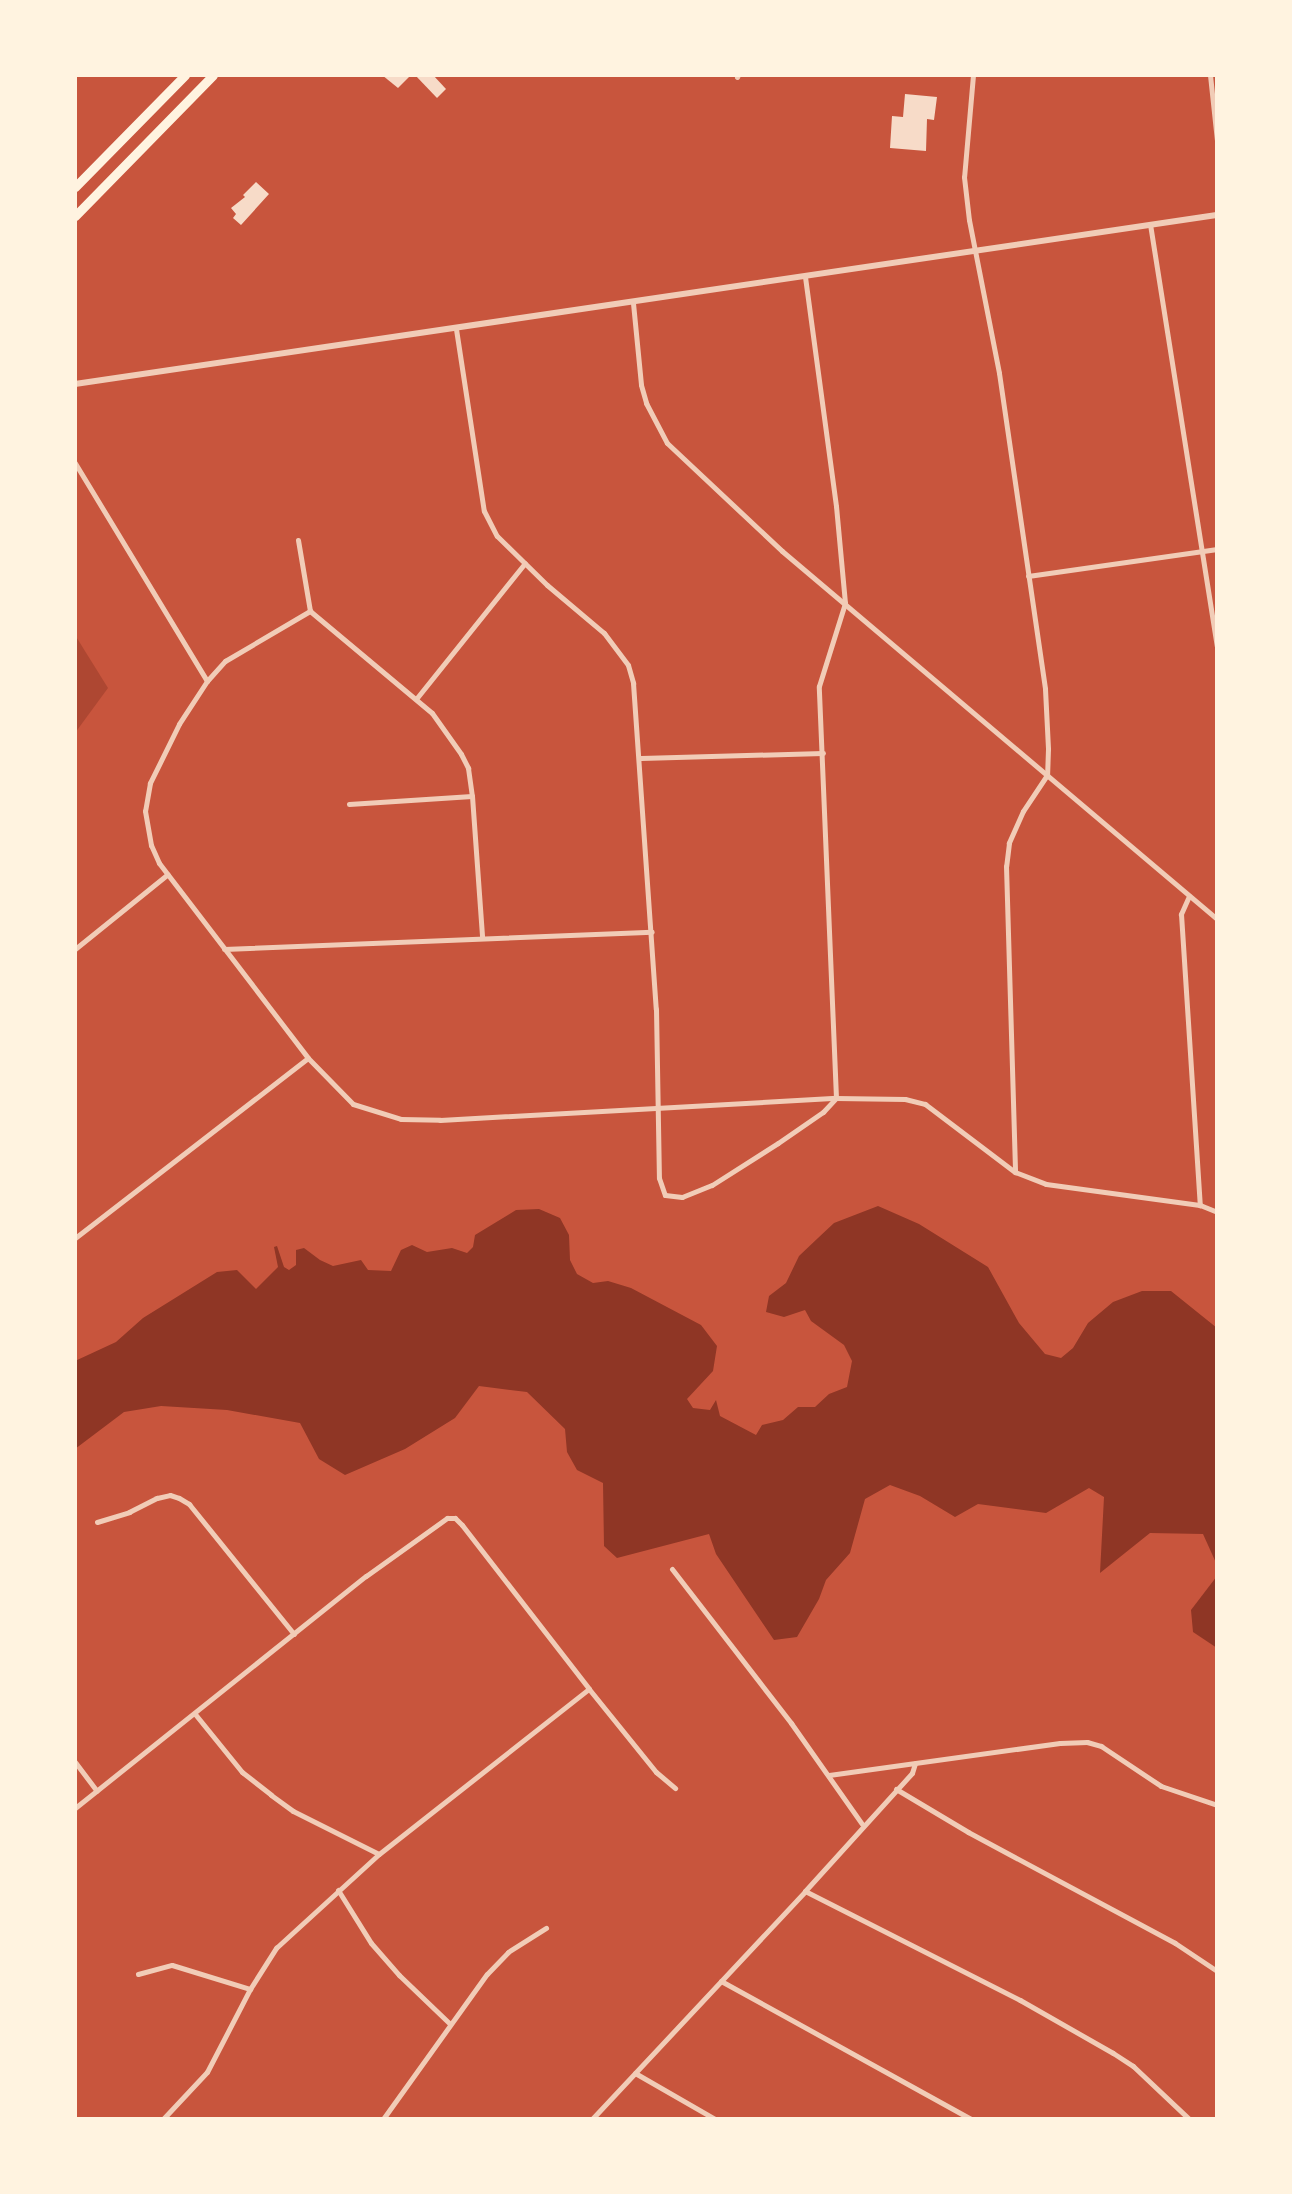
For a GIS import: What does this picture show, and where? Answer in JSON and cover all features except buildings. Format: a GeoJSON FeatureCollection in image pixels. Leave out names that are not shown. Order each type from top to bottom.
{"type":"FeatureCollection","features":[{"type":"Feature","properties":{"kind":"highway"},"geometry":{"type":"LineString","coordinates":[[75,187],[185,75]]}},
{"type":"Feature","properties":{"kind":"highway"},"geometry":{"type":"LineString","coordinates":[[75,216],[213,75]]}},
{"type":"Feature","properties":{"kind":"street"},"geometry":{"type":"LineString","coordinates":[[973,75],[964,177],[999,373],[1045,689],[1047,775],[1023,811],[1009,843],[1006,866],[1015,1172]]}},
{"type":"Feature","properties":{"kind":"street"},"geometry":{"type":"LineString","coordinates":[[1210,75],[1217,140]]}},
{"type":"Feature","properties":{"kind":"street"},"geometry":{"type":"LineString","coordinates":[[75,384],[1217,215]]}},
{"type":"Feature","properties":{"kind":"street"},"geometry":{"type":"LineString","coordinates":[[1150,224],[1217,646]]}},
{"type":"Feature","properties":{"kind":"street"},"geometry":{"type":"LineString","coordinates":[[456,329],[485,511],[497,536],[604,633],[628,665],[634,683],[652,932],[662,1190],[670,1198],[682,1198],[712,1185],[778,1143],[823,1112],[836,1098],[819,686],[845,603],[836,506],[805,276]]}},
{"type":"Feature","properties":{"kind":"street"},"geometry":{"type":"LineString","coordinates":[[633,303],[643,394],[667,443],[782,551],[1217,919]]}},
{"type":"Feature","properties":{"kind":"street"},"geometry":{"type":"LineString","coordinates":[[75,463],[207,681]]}},
{"type":"Feature","properties":{"kind":"street"},"geometry":{"type":"LineString","coordinates":[[298,540],[310,611],[432,713],[468,768],[482,937]]}},
{"type":"Feature","properties":{"kind":"street"},"geometry":{"type":"LineString","coordinates":[[1028,576],[1217,549]]}},
{"type":"Feature","properties":{"kind":"street"},"geometry":{"type":"LineString","coordinates":[[416,699],[524,563]]}},
{"type":"Feature","properties":{"kind":"street"},"geometry":{"type":"LineString","coordinates":[[310,611],[225,662],[207,681],[179,724],[150,783],[145,811],[151,845],[168,874],[309,1058],[353,1104],[401,1119],[440,1120],[881,1097],[925,1104],[1015,1172],[1046,1184],[1200,1205],[1217,1212]]}},
{"type":"Feature","properties":{"kind":"street"},"geometry":{"type":"LineString","coordinates":[[640,758],[823,754]]}},
{"type":"Feature","properties":{"kind":"street"},"geometry":{"type":"LineString","coordinates":[[349,804],[472,796]]}},
{"type":"Feature","properties":{"kind":"street"},"geometry":{"type":"LineString","coordinates":[[75,949],[168,874]]}},
{"type":"Feature","properties":{"kind":"street"},"geometry":{"type":"LineString","coordinates":[[1189,896],[1181,914],[1200,1205]]}},
{"type":"Feature","properties":{"kind":"street"},"geometry":{"type":"LineString","coordinates":[[224,949],[652,932]]}},
{"type":"Feature","properties":{"kind":"street"},"geometry":{"type":"LineString","coordinates":[[76,1236],[309,1058]]}},
{"type":"Feature","properties":{"kind":"street"},"geometry":{"type":"LineString","coordinates":[[97,1521],[129,1512],[170,1495],[179,1498],[189,1504],[294,1634]]}},
{"type":"Feature","properties":{"kind":"street"},"geometry":{"type":"LineString","coordinates":[[75,1808],[366,1576],[447,1518],[455,1518],[462,1525],[656,1772],[675,1788]]}},
{"type":"Feature","properties":{"kind":"street"},"geometry":{"type":"LineString","coordinates":[[672,1569],[829,1775],[862,1824]]}},
{"type":"Feature","properties":{"kind":"street"},"geometry":{"type":"LineString","coordinates":[[163,2119],[207,2072],[250,1989],[276,1948],[379,1854],[589,1689]]}},
{"type":"Feature","properties":{"kind":"street"},"geometry":{"type":"LineString","coordinates":[[195,1714],[242,1772],[271,1795],[293,1811],[379,1854]]}},
{"type":"Feature","properties":{"kind":"street"},"geometry":{"type":"LineString","coordinates":[[829,1775],[1087,1742],[1101,1746],[1139,1774],[1161,1786],[1217,1805]]}},
{"type":"Feature","properties":{"kind":"street"},"geometry":{"type":"LineString","coordinates":[[75,1762],[97,1791]]}},
{"type":"Feature","properties":{"kind":"street"},"geometry":{"type":"LineString","coordinates":[[592,2119],[912,1773],[915,1763]]}},
{"type":"Feature","properties":{"kind":"street"},"geometry":{"type":"LineString","coordinates":[[896,1789],[968,1832],[1175,1943],[1217,1971]]}},
{"type":"Feature","properties":{"kind":"street"},"geometry":{"type":"LineString","coordinates":[[338,1890],[371,1943],[449,2023]]}},
{"type":"Feature","properties":{"kind":"street"},"geometry":{"type":"LineString","coordinates":[[804,1891],[1020,2000],[1113,2053],[1133,2066],[1189,2119]]}},
{"type":"Feature","properties":{"kind":"street"},"geometry":{"type":"LineString","coordinates":[[383,2119],[449,2023],[508,1952],[545,1928]]}},
{"type":"Feature","properties":{"kind":"street"},"geometry":{"type":"LineString","coordinates":[[138,1974],[172,1965],[250,1989]]}},
{"type":"Feature","properties":{"kind":"street"},"geometry":{"type":"LineString","coordinates":[[721,1981],[971,2119]]}},
{"type":"Feature","properties":{"kind":"street"},"geometry":{"type":"LineString","coordinates":[[635,2073],[715,2119]]}},
{"type":"Feature","properties":{"kind":"shaded area"},"geometry":{"type":"Polygon","coordinates":[[[75,635],[108,688],[75,733],[75,635]]]}},
{"type":"Feature","properties":{"kind":"shaded area"},"geometry":{"type":"Polygon","coordinates":[[[878,1206],[919,1224],[988,1267],[1019,1323],[1045,1354],[1061,1358],[1073,1348],[1088,1323],[1113,1302],[1142,1291],[1171,1291],[1217,1328],[1217,1565],[1203,1534],[1150,1533],[1100,1573],[1104,1497],[1089,1488],[1046,1513],[978,1504],[955,1517],[920,1496],[890,1485],[865,1499],[850,1553],[826,1580],[819,1599],[797,1637],[774,1640],[716,1554],[709,1534],[617,1558],[604,1546],[603,1483],[577,1470],[567,1452],[565,1429],[527,1392],[479,1386],[455,1418],[405,1449],[345,1475],[319,1459],[300,1423],[227,1410],[161,1406],[124,1412],[75,1449],[75,1361],[116,1342],[143,1318],[217,1272],[237,1270],[256,1289],[278,1267],[274,1247],[277,1246],[284,1267],[289,1270],[296,1265],[296,1250],[304,1248],[333,1266],[361,1260],[368,1270],[391,1271],[401,1250],[412,1245],[427,1252],[452,1248],[467,1253],[473,1247],[475,1235],[516,1210],[539,1209],[560,1218],[569,1235],[570,1260],[577,1274],[593,1283],[608,1281],[631,1288],[701,1325],[717,1346],[713,1371],[687,1399],[693,1408],[710,1410],[716,1400],[720,1416],[756,1435],[762,1425],[783,1420],[798,1407],[815,1407],[829,1394],[847,1387],[852,1361],[844,1345],[811,1321],[805,1310],[784,1317],[766,1312],[769,1296],[786,1283],[799,1256],[818,1238],[834,1223],[878,1206]]]}},
{"type":"Feature","properties":{"kind":"shaded area"},"geometry":{"type":"Polygon","coordinates":[[[1217,1576],[1217,1648],[1193,1632],[1191,1610],[1217,1576]]]}}]}
